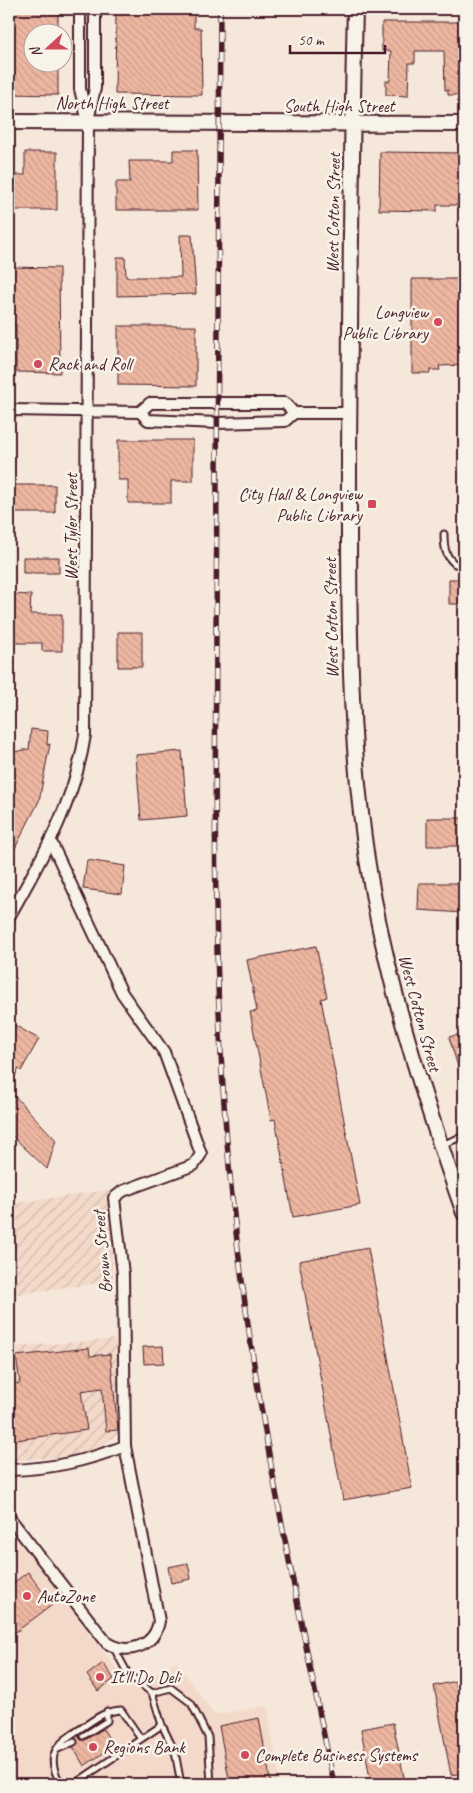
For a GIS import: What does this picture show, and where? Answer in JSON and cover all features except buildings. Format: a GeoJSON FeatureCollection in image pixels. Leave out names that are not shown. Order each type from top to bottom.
{"type":"FeatureCollection","features":[{"type":"Feature","properties":{"kind":"main road","name":"West Cotton Street"},"geometry":{"type":"LineString","coordinates":[[355,9],[352,125],[350,660],[358,787],[371,882],[391,982],[418,1078],[464,1213]]}},
{"type":"Feature","properties":{"kind":"main road","name":"North High Street"},"geometry":{"type":"LineString","coordinates":[[9,122],[214,123]]}},
{"type":"Feature","properties":{"kind":"main road","name":"South High Street"},"geometry":{"type":"LineString","coordinates":[[214,123],[464,124]]}},
{"type":"Feature","properties":{"kind":"street","name":"West Tyler Street"},"geometry":{"type":"LineString","coordinates":[[80,9],[80,89],[88,121]]}},
{"type":"Feature","properties":{"kind":"street","name":"West Tyler Street"},"geometry":{"type":"LineString","coordinates":[[9,917],[51,842],[76,777],[85,735],[88,121],[95,88],[95,9]]}},
{"type":"Feature","properties":{"kind":"street"},"geometry":{"type":"LineString","coordinates":[[140,412],[150,403],[218,402],[286,403],[294,413]]}},
{"type":"Feature","properties":{"kind":"street"},"geometry":{"type":"LineString","coordinates":[[9,410],[140,412],[148,420],[217,423],[286,421],[294,413],[350,413]]}},
{"type":"Feature","properties":{"kind":"street","name":"Brown Street"},"geometry":{"type":"LineString","coordinates":[[51,842],[122,993],[164,1052],[201,1154],[194,1165],[123,1191],[114,1198],[122,1274],[125,1446],[159,1621],[151,1640],[136,1646],[114,1647]]}},
{"type":"Feature","properties":{"kind":"street"},"geometry":{"type":"LineString","coordinates":[[9,1470],[58,1467],[92,1459],[125,1446]]}},
{"type":"Feature","properties":{"kind":"street"},"geometry":{"type":"LineString","coordinates":[[9,1518],[102,1639],[114,1647]]}},
{"type":"Feature","properties":{"kind":"lane"},"geometry":{"type":"LineString","coordinates":[[444,534],[447,556],[455,564],[464,565]]}},
{"type":"Feature","properties":{"kind":"lane"},"geometry":{"type":"LineString","coordinates":[[440,1145],[464,1136]]}},
{"type":"Feature","properties":{"kind":"lane"},"geometry":{"type":"LineString","coordinates":[[114,1647],[128,1674],[152,1692],[162,1725],[175,1752],[181,1784]]}},
{"type":"Feature","properties":{"kind":"lane"},"geometry":{"type":"LineString","coordinates":[[152,1692],[171,1688],[190,1702],[208,1737],[211,1784]]}},
{"type":"Feature","properties":{"kind":"lane"},"geometry":{"type":"LineString","coordinates":[[61,1784],[53,1771],[53,1758],[60,1741],[107,1711],[121,1710],[141,1739]]}},
{"type":"Feature","properties":{"kind":"lane"},"geometry":{"type":"LineString","coordinates":[[83,1736],[107,1721],[107,1711]]}},
{"type":"Feature","properties":{"kind":"lane"},"geometry":{"type":"LineString","coordinates":[[74,1784],[162,1725]]}},
{"type":"Feature","properties":{"kind":"lane"},"geometry":{"type":"LineString","coordinates":[[56,1750],[74,1742]]}},
{"type":"Feature","properties":{"kind":"shaded area"},"geometry":{"type":"Polygon","coordinates":[[[109,1190],[113,1281],[9,1295],[9,1204],[109,1190]]]}},
{"type":"Feature","properties":{"kind":"shaded area"},"geometry":{"type":"Polygon","coordinates":[[[116,1339],[120,1432],[92,1454],[9,1461],[9,1347],[116,1339]]]}},
{"type":"Feature","properties":{"kind":"shaded area"},"geometry":{"type":"Polygon","coordinates":[[[9,1527],[132,1689],[176,1661],[214,1715],[267,1706],[280,1784],[11,1784],[9,1780],[9,1527]]]}},
{"type":"Feature","properties":{"kind":"railway"},"geometry":{"type":"LineString","coordinates":[[220,9],[215,822],[222,1068],[234,1213],[256,1377],[285,1540],[334,1784]]}},
{"type":"Feature","properties":{"kind":"place","name":"Longview Public Library"},"geometry":{"type":"Point","coordinates":[438,322]}},
{"type":"Feature","properties":{"kind":"place","name":"Rack and Roll"},"geometry":{"type":"Point","coordinates":[38,364]}},
{"type":"Feature","properties":{"kind":"place","name":"City Hall & Longview Public Library"},"geometry":{"type":"Point","coordinates":[372,504]}},
{"type":"Feature","properties":{"kind":"place","name":"AutoZone"},"geometry":{"type":"Point","coordinates":[27,1596]}},
{"type":"Feature","properties":{"kind":"place","name":"It'll Do Deli"},"geometry":{"type":"Point","coordinates":[100,1677]}},
{"type":"Feature","properties":{"kind":"place","name":"Regions Bank"},"geometry":{"type":"Point","coordinates":[93,1747]}},
{"type":"Feature","properties":{"kind":"place","name":"Complete Business Systems"},"geometry":{"type":"Point","coordinates":[245,1755]}}]}
